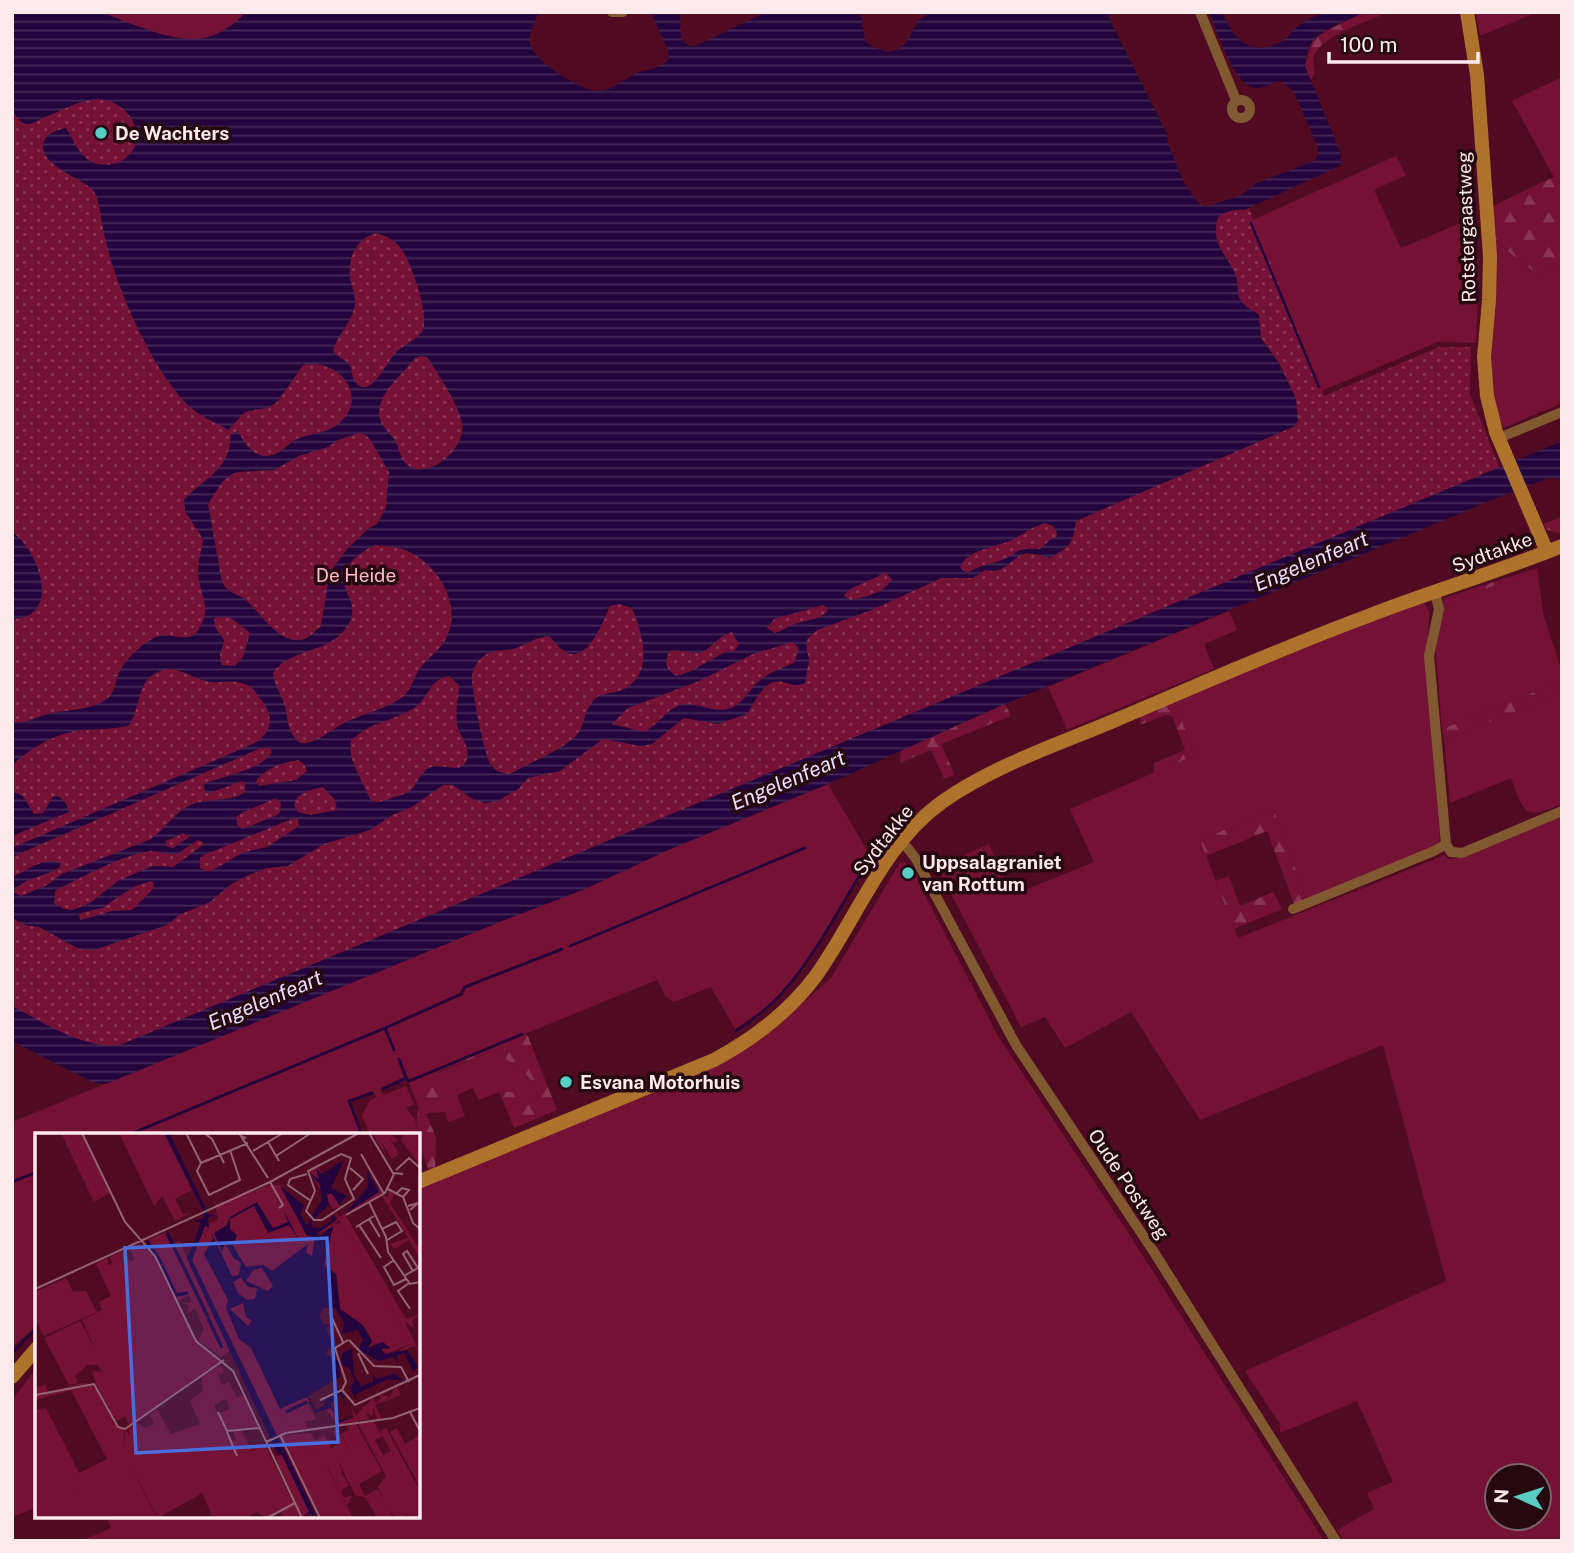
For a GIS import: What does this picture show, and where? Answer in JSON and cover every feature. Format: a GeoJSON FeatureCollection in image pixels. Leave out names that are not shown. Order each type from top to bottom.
{"type":"FeatureCollection","features":[{"type":"Feature","properties":{"kind":"street"},"geometry":{"type":"LineString","coordinates":[[612,12],[624,12]]}},
{"type":"Feature","properties":{"kind":"street"},"geometry":{"type":"LineString","coordinates":[[1199,12],[1236,100]]}},
{"type":"Feature","properties":{"kind":"street","name":"Rotstergaastweg"},"geometry":{"type":"LineString","coordinates":[[1467,12],[1477,75],[1490,256],[1485,374],[1490,414],[1547,552]]}},
{"type":"Feature","properties":{"kind":"street"},"geometry":{"type":"LineString","coordinates":[[1499,438],[1562,412]]}},
{"type":"Feature","properties":{"kind":"street","name":"Sydtakke"},"geometry":{"type":"LineString","coordinates":[[420,1181],[714,1060],[759,1033],[796,1000],[815,976],[880,871],[902,841],[939,804],[996,771],[1288,647],[1562,546]]}},
{"type":"Feature","properties":{"kind":"street","name":"Sydtakke"},"geometry":{"type":"LineString","coordinates":[[1435,593],[1438,609],[1429,656],[1446,844]]}},
{"type":"Feature","properties":{"kind":"street"},"geometry":{"type":"LineString","coordinates":[[1293,909],[1446,844],[1451,852],[1462,853],[1562,811]]}},
{"type":"Feature","properties":{"kind":"street","name":"Oude Postweg"},"geometry":{"type":"LineString","coordinates":[[902,841],[916,859],[1016,1045],[1152,1248],[1336,1541]]}},
{"type":"Feature","properties":{"kind":"street"},"geometry":{"type":"LineString","coordinates":[[12,1377],[35,1350]]}},
{"type":"Feature","properties":{"kind":"green space"},"geometry":{"type":"Polygon","coordinates":[[[100,12],[246,12],[222,34],[193,39],[160,34],[100,12]]]}},
{"type":"Feature","properties":{"kind":"green space"},"geometry":{"type":"Polygon","coordinates":[[[1365,12],[1389,12],[1338,34],[1321,46],[1315,55],[1315,73],[1310,82],[1305,66],[1312,41],[1365,12]]]}},
{"type":"Feature","properties":{"kind":"green space"},"geometry":{"type":"Polygon","coordinates":[[[1476,12],[1537,12],[1480,36],[1476,12]]]}},
{"type":"Feature","properties":{"kind":"green space"},"geometry":{"type":"Polygon","coordinates":[[[1562,77],[1562,173],[1554,177],[1512,101],[1562,77]]]}},
{"type":"Feature","properties":{"kind":"green space","name":"De Heide"},"geometry":{"type":"Polygon","coordinates":[[[12,81],[1200,218],[1247,203],[1324,396],[1439,347],[1471,347],[1470,394],[1500,469],[119,1048],[81,1044],[12,1010],[12,81]]]}},
{"type":"Feature","properties":{"kind":"green space"},"geometry":{"type":"Polygon","coordinates":[[[1396,156],[1406,175],[1374,190],[1401,248],[1475,217],[1479,276],[1476,343],[1438,342],[1305,398],[1250,221],[1396,156]]]}},
{"type":"Feature","properties":{"kind":"green space"},"geometry":{"type":"Polygon","coordinates":[[[1562,173],[1562,264],[1537,274],[1492,239],[1490,209],[1562,173]]]}},
{"type":"Feature","properties":{"kind":"green space"},"geometry":{"type":"Polygon","coordinates":[[[1492,239],[1537,274],[1562,264],[1562,403],[1503,428],[1490,378],[1492,239]]]}},
{"type":"Feature","properties":{"kind":"green space"},"geometry":{"type":"Polygon","coordinates":[[[1562,517],[1562,534],[1547,530],[1543,524],[1562,517]]]}},
{"type":"Feature","properties":{"kind":"green space"},"geometry":{"type":"Polygon","coordinates":[[[1537,568],[1543,613],[1562,672],[1562,681],[1442,729],[1435,645],[1442,607],[1537,568]]]}},
{"type":"Feature","properties":{"kind":"green space"},"geometry":{"type":"Polygon","coordinates":[[[1537,568],[1442,607],[1444,598],[1537,568]]]}},
{"type":"Feature","properties":{"kind":"green space"},"geometry":{"type":"Polygon","coordinates":[[[1424,603],[1429,611],[1427,671],[1440,840],[1432,847],[1306,899],[1274,810],[1200,840],[1238,938],[1445,855],[1448,859],[1455,859],[1562,813],[1562,1541],[1344,1541],[1337,1530],[1374,1509],[1367,1493],[1393,1482],[1357,1401],[1280,1433],[1280,1424],[1245,1371],[1446,1281],[1383,1045],[1200,1120],[1131,1012],[1065,1048],[1045,1017],[1021,1027],[937,867],[989,844],[1012,895],[1094,862],[1070,809],[1195,755],[1174,700],[1403,608],[1424,603]]]}},
{"type":"Feature","properties":{"kind":"green space"},"geometry":{"type":"Polygon","coordinates":[[[1229,611],[1237,630],[1204,644],[1214,669],[1067,730],[1048,687],[1229,611]]]}},
{"type":"Feature","properties":{"kind":"green space"},"geometry":{"type":"Polygon","coordinates":[[[1562,681],[1562,693],[1444,740],[1442,729],[1562,681]]]}},
{"type":"Feature","properties":{"kind":"green space"},"geometry":{"type":"Polygon","coordinates":[[[1562,693],[1562,804],[1540,812],[1527,810],[1519,799],[1511,778],[1450,803],[1444,740],[1562,693]]]}},
{"type":"Feature","properties":{"kind":"green space"},"geometry":{"type":"Polygon","coordinates":[[[1174,700],[1195,755],[1154,773],[1154,763],[1185,750],[1172,716],[1165,715],[1140,725],[1140,715],[1174,700]]]}},
{"type":"Feature","properties":{"kind":"green space"},"geometry":{"type":"Polygon","coordinates":[[[1005,704],[1011,716],[941,744],[955,775],[944,779],[931,750],[900,763],[901,750],[1005,704]]]}},
{"type":"Feature","properties":{"kind":"green space"},"geometry":{"type":"Polygon","coordinates":[[[828,784],[874,862],[868,866],[864,865],[836,914],[782,992],[735,1029],[711,987],[674,1002],[666,997],[657,980],[424,1075],[409,1079],[400,1058],[397,1059],[404,1077],[380,1088],[383,1095],[406,1086],[414,1104],[406,1108],[415,1119],[418,1133],[369,1133],[362,1115],[370,1100],[377,1097],[372,1091],[348,1101],[360,1133],[137,1133],[384,1030],[393,1051],[395,1050],[387,1029],[463,995],[466,988],[562,951],[561,948],[463,986],[459,994],[385,1027],[130,1133],[35,1133],[35,1172],[12,1180],[12,1122],[585,889],[668,850],[828,784]],[[806,846],[569,946],[805,849],[806,846]]]}},
{"type":"Feature","properties":{"kind":"green space"},"geometry":{"type":"Polygon","coordinates":[[[1274,810],[1306,899],[1294,904],[1267,831],[1206,856],[1200,840],[1274,810]]]}},
{"type":"Feature","properties":{"kind":"green space"},"geometry":{"type":"Polygon","coordinates":[[[904,862],[911,868],[998,1036],[1129,1234],[1324,1541],[81,1541],[111,1528],[107,1518],[420,1518],[420,1187],[764,1037],[831,978],[900,863],[904,862]]]}},
{"type":"Feature","properties":{"kind":"green space"},"geometry":{"type":"Polygon","coordinates":[[[1229,876],[1240,906],[1273,892],[1282,909],[1234,929],[1216,881],[1229,876]]]}},
{"type":"Feature","properties":{"kind":"green space"},"geometry":{"type":"Polygon","coordinates":[[[527,1034],[557,1110],[514,1128],[499,1092],[516,1092],[517,1102],[524,1104],[533,1103],[539,1095],[528,1076],[495,1050],[438,1072],[450,1100],[432,1107],[431,1112],[426,1114],[436,1137],[435,1169],[429,1171],[420,1144],[420,1133],[417,1132],[419,1108],[409,1083],[527,1034]]]}},
{"type":"Feature","properties":{"kind":"green space"},"geometry":{"type":"Polygon","coordinates":[[[495,1050],[528,1076],[539,1095],[536,1101],[527,1105],[520,1104],[517,1102],[516,1092],[499,1092],[479,1100],[473,1088],[457,1095],[465,1116],[448,1122],[445,1112],[426,1113],[438,1073],[495,1050]]]}},
{"type":"Feature","properties":{"kind":"green space"},"geometry":{"type":"Polygon","coordinates":[[[35,1174],[35,1327],[12,1347],[12,1183],[35,1174]]]}},
{"type":"Feature","properties":{"kind":"green space"},"geometry":{"type":"Polygon","coordinates":[[[35,1370],[35,1508],[12,1517],[12,1400],[35,1370]]]}},
{"type":"Feature","properties":{"kind":"water","name":"De Heide"},"geometry":{"type":"Polygon","coordinates":[[[12,12],[98,12],[158,33],[188,39],[217,34],[246,12],[539,12],[530,36],[533,51],[560,75],[582,87],[600,91],[611,88],[639,72],[659,66],[669,59],[668,50],[653,17],[654,12],[680,12],[681,39],[690,46],[695,46],[766,12],[860,12],[865,40],[870,46],[888,52],[905,44],[919,20],[931,12],[1106,12],[1166,132],[1180,173],[1191,193],[1204,207],[1240,196],[1257,183],[1314,161],[1318,154],[1317,145],[1293,90],[1280,81],[1258,88],[1247,85],[1233,67],[1209,12],[1222,12],[1238,38],[1251,47],[1260,48],[1281,42],[1299,25],[1326,12],[1365,12],[1320,34],[1310,46],[1305,66],[1340,152],[1341,165],[1245,210],[1224,213],[1218,217],[1216,226],[1217,241],[1235,274],[1239,298],[1259,315],[1261,338],[1279,363],[1296,399],[1298,421],[1295,426],[1076,521],[1069,544],[1050,558],[1024,554],[1001,569],[985,570],[973,578],[942,578],[869,611],[817,630],[808,638],[806,644],[809,660],[805,683],[770,684],[761,692],[747,714],[718,724],[684,718],[652,744],[641,746],[603,739],[560,771],[528,778],[518,789],[498,801],[486,803],[474,800],[453,785],[443,785],[412,807],[392,815],[370,830],[324,844],[288,866],[267,868],[246,876],[210,902],[179,915],[167,925],[94,950],[79,949],[39,927],[25,925],[12,918],[12,877],[48,861],[60,863],[60,867],[29,880],[13,892],[21,896],[47,885],[62,874],[151,839],[180,811],[192,804],[238,796],[245,792],[245,784],[242,781],[209,793],[205,792],[204,784],[260,763],[272,752],[270,748],[261,748],[12,857],[12,848],[255,743],[268,729],[269,714],[255,691],[244,683],[206,681],[170,669],[158,672],[148,679],[128,726],[63,734],[36,747],[12,765],[12,723],[100,703],[112,693],[125,663],[143,645],[158,636],[193,636],[205,615],[198,571],[203,539],[185,511],[184,500],[221,465],[226,457],[231,434],[238,431],[248,447],[257,454],[275,454],[297,439],[328,430],[338,424],[352,403],[351,392],[339,373],[316,364],[303,365],[278,401],[270,407],[245,412],[228,430],[195,411],[166,378],[129,309],[112,262],[96,195],[92,189],[50,162],[43,146],[48,136],[66,128],[87,159],[106,165],[119,162],[130,154],[136,141],[135,126],[128,113],[109,101],[92,100],[25,124],[12,110],[12,12]],[[376,233],[358,244],[352,256],[350,270],[354,310],[333,350],[349,365],[353,378],[359,385],[365,387],[377,378],[397,351],[422,332],[424,314],[413,274],[399,246],[376,233]],[[427,357],[415,358],[382,398],[380,420],[395,441],[401,457],[409,466],[418,469],[436,465],[453,451],[462,433],[460,416],[453,398],[427,357]],[[359,433],[299,456],[274,470],[232,474],[222,482],[208,504],[224,586],[247,601],[280,634],[296,640],[306,638],[321,626],[329,577],[348,548],[377,524],[386,508],[389,472],[371,441],[366,435],[359,433]],[[1045,523],[1014,539],[976,553],[963,562],[960,568],[967,573],[1020,550],[1040,549],[1056,538],[1057,533],[1053,526],[1045,523]],[[375,545],[348,566],[343,578],[352,608],[348,625],[331,642],[289,659],[273,673],[290,730],[299,742],[315,740],[342,724],[401,698],[408,692],[421,667],[440,648],[448,634],[451,608],[448,595],[425,562],[402,549],[375,545]],[[884,572],[851,589],[844,596],[851,600],[879,591],[892,579],[884,572]],[[619,604],[610,606],[598,632],[586,649],[578,653],[570,654],[561,649],[549,636],[513,649],[492,652],[483,656],[476,665],[472,674],[478,721],[491,765],[495,769],[510,774],[561,747],[579,732],[589,706],[596,698],[622,690],[639,675],[644,653],[632,608],[619,604]],[[823,605],[774,619],[767,628],[775,633],[820,617],[827,612],[827,608],[823,605]],[[218,617],[214,619],[215,627],[224,640],[220,655],[222,665],[235,666],[243,657],[250,633],[230,617],[218,617]],[[732,632],[700,653],[670,651],[666,662],[668,669],[677,676],[689,672],[727,651],[734,652],[739,644],[732,632]],[[793,642],[753,654],[699,681],[628,708],[612,724],[644,732],[679,705],[690,704],[721,710],[733,707],[764,677],[794,663],[799,649],[793,642]],[[449,676],[437,681],[414,708],[365,730],[351,741],[353,762],[372,801],[379,802],[407,793],[429,768],[461,767],[467,759],[465,743],[456,718],[459,685],[449,676]],[[298,760],[280,764],[259,777],[256,782],[259,786],[296,780],[307,771],[304,764],[298,760]],[[323,787],[310,790],[295,801],[298,812],[310,815],[337,810],[335,800],[323,787]],[[273,799],[236,817],[238,826],[243,829],[277,815],[281,803],[273,799]],[[294,818],[204,855],[200,858],[200,868],[211,871],[244,852],[267,847],[299,826],[298,819],[294,818]],[[184,833],[166,841],[165,846],[173,848],[189,837],[184,833]],[[198,840],[177,854],[141,853],[102,867],[55,891],[54,903],[72,910],[90,903],[118,881],[152,866],[173,867],[203,845],[203,842],[198,840]],[[151,881],[135,886],[102,908],[81,913],[81,920],[112,911],[132,910],[153,889],[154,883],[151,881]]]}},
{"type":"Feature","properties":{"kind":"water","name":"Engelenfeart"},"geometry":{"type":"Polygon","coordinates":[[[1562,441],[1562,480],[1551,477],[1499,497],[998,707],[828,784],[668,850],[585,889],[106,1084],[84,1078],[12,1041],[12,1006],[78,1039],[120,1045],[1562,441]]]}},
{"type":"Feature","properties":{"kind":"water"},"geometry":{"type":"Polygon","coordinates":[[[12,532],[31,553],[41,582],[42,596],[37,608],[28,616],[12,619],[12,532]]]}},
{"type":"Feature","properties":{"kind":"water"},"geometry":{"type":"Polygon","coordinates":[[[12,791],[23,796],[34,814],[43,813],[53,797],[58,796],[66,803],[69,812],[12,836],[12,791]]]}},
{"type":"Feature","properties":{"kind":"waterway"},"geometry":{"type":"LineString","coordinates":[[1251,223],[1319,387]]}},
{"type":"Feature","properties":{"kind":"waterway"},"geometry":{"type":"LineString","coordinates":[[570,946],[805,848]]}},
{"type":"Feature","properties":{"kind":"waterway"},"geometry":{"type":"LineString","coordinates":[[736,1031],[772,1004],[794,979],[865,866]]}},
{"type":"Feature","properties":{"kind":"waterway"},"geometry":{"type":"LineString","coordinates":[[133,1133],[385,1028],[461,994],[465,987],[562,949]]}},
{"type":"Feature","properties":{"kind":"waterway"},"geometry":{"type":"LineString","coordinates":[[385,1028],[394,1050]]}},
{"type":"Feature","properties":{"kind":"waterway"},"geometry":{"type":"LineString","coordinates":[[383,1089],[406,1078],[409,1081],[522,1034]]}},
{"type":"Feature","properties":{"kind":"waterway"},"geometry":{"type":"LineString","coordinates":[[399,1059],[406,1078]]}},
{"type":"Feature","properties":{"kind":"waterway"},"geometry":{"type":"LineString","coordinates":[[361,1133],[349,1101],[372,1093]]}},
{"type":"Feature","properties":{"kind":"waterway"},"geometry":{"type":"LineString","coordinates":[[12,1182],[35,1173]]}},
{"type":"Feature","properties":{"kind":"waterway"},"geometry":{"type":"LineString","coordinates":[[12,1353],[35,1330]]}},
{"type":"Feature","properties":{"kind":"place","name":"De Wachters"},"geometry":{"type":"Point","coordinates":[101,133]}},
{"type":"Feature","properties":{"kind":"place","name":"Uppsalagraniet van Rottum"},"geometry":{"type":"Point","coordinates":[908,873]}},
{"type":"Feature","properties":{"kind":"place","name":"Esvana Motorhuis"},"geometry":{"type":"Point","coordinates":[566,1082]}}]}
